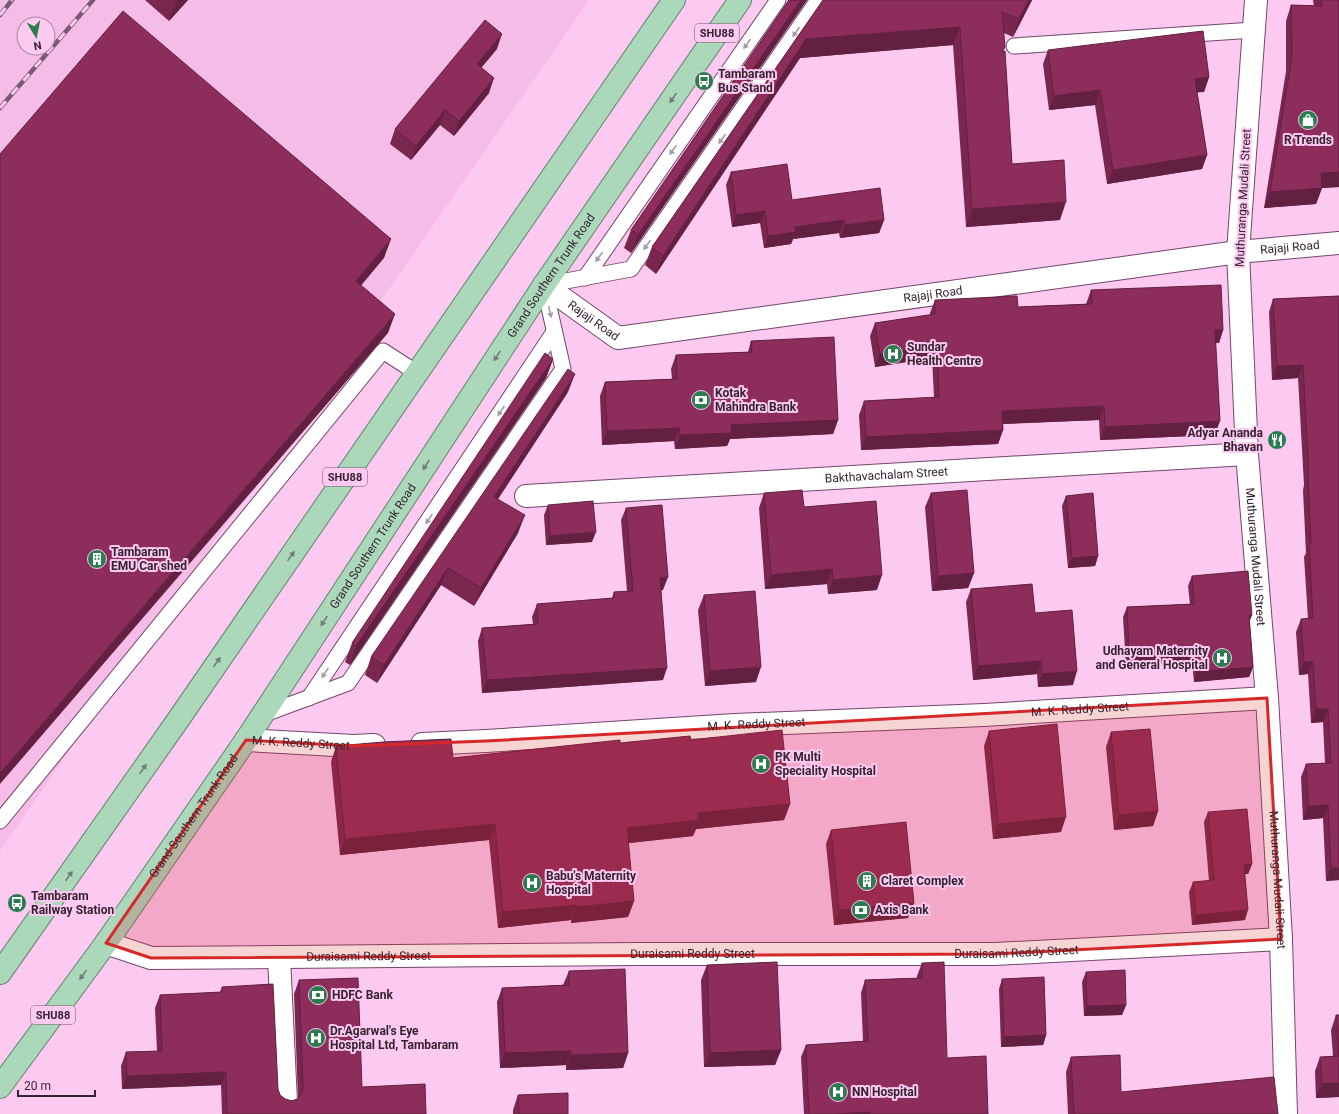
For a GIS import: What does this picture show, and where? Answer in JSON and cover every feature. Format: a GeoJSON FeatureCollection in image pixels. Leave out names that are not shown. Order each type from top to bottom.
{"type":"FeatureCollection","features":[{"type":"Feature","properties":{"kind":"main road","name":"SHU88"},"geometry":{"type":"LineString","coordinates":[[0,973],[178,720],[674,0]]}},
{"type":"Feature","properties":{"kind":"main road","name":"Grand Southern Trunk Road"},"geometry":{"type":"LineString","coordinates":[[0,1087],[106,943],[246,740],[544,285],[740,0]]}},
{"type":"Feature","properties":{"kind":"street","name":"Muthuranga Mudali Street"},"geometry":{"type":"LineString","coordinates":[[1256,0],[1238,252],[1247,454],[1267,698],[1281,939],[1286,1114]]}},
{"type":"Feature","properties":{"kind":"street","name":"Rajaji Road"},"geometry":{"type":"LineString","coordinates":[[544,285],[618,338],[1238,252],[1339,242]]}},
{"type":"Feature","properties":{"kind":"street","name":"Bakthavachalam Street"},"geometry":{"type":"LineString","coordinates":[[526,496],[1247,454]]}},
{"type":"Feature","properties":{"kind":"street","name":"M. K. Reddy Street"},"geometry":{"type":"LineString","coordinates":[[246,740],[353,746],[486,742],[735,725],[984,715],[1267,698]]}},
{"type":"Feature","properties":{"kind":"street","name":"Duraisami Reddy Street"},"geometry":{"type":"LineString","coordinates":[[106,943],[150,958],[640,954],[995,954],[1281,939]]}},
{"type":"Feature","properties":{"kind":"street"},"geometry":{"type":"LineString","coordinates":[[279,957],[286,1102]]}},
{"type":"Feature","properties":{"kind":"lane"},"geometry":{"type":"LineString","coordinates":[[585,278],[778,0]]}},
{"type":"Feature","properties":{"kind":"lane"},"geometry":{"type":"LineString","coordinates":[[262,715],[348,683],[563,369],[544,285],[631,269],[818,0]]}},
{"type":"Feature","properties":{"kind":"lane"},"geometry":{"type":"LineString","coordinates":[[1014,46],[1254,30]]}},
{"type":"Feature","properties":{"kind":"lane"},"geometry":{"type":"LineString","coordinates":[[309,698],[554,332]]}},
{"type":"Feature","properties":{"kind":"lane"},"geometry":{"type":"LineString","coordinates":[[0,821],[383,351],[417,373]]}},
{"type":"Feature","properties":{"kind":"highlighted area"},"geometry":{"type":"Polygon","coordinates":[[[1267,698],[1281,939],[995,954],[151,958],[106,943],[246,740],[353,746],[486,741],[1267,698]]]}},
{"type":"Feature","properties":{"kind":"shaded area","name":"Tambaram EMU Car shed"},"geometry":{"type":"Polygon","coordinates":[[[0,0],[589,0],[0,851],[0,0]]]}},
{"type":"Feature","properties":{"kind":"building"},"geometry":{"type":"Polygon","coordinates":[[[789,0],[801,0],[638,235],[631,230],[789,0]]]}},
{"type":"Feature","properties":{"kind":"building"},"geometry":{"type":"Polygon","coordinates":[[[823,0],[1029,0],[1019,19],[1002,12],[1005,47],[1002,52],[1005,51],[1012,164],[1064,160],[1066,202],[972,209],[960,27],[806,39],[663,256],[652,247],[823,0]]]}},
{"type":"Feature","properties":{"kind":"building","name":"R Trends"},"geometry":{"type":"Polygon","coordinates":[[[1321,0],[1339,0],[1339,172],[1321,173],[1322,188],[1270,192],[1292,56],[1291,5],[1322,6],[1321,0]]]}},
{"type":"Feature","properties":{"kind":"building","name":"Tambaram EMU Car shed"},"geometry":{"type":"Polygon","coordinates":[[[123,11],[391,239],[356,281],[395,314],[0,773],[0,154],[123,11]]]}},
{"type":"Feature","properties":{"kind":"building"},"geometry":{"type":"Polygon","coordinates":[[[485,20],[502,34],[477,64],[494,78],[459,121],[445,110],[416,146],[395,129],[485,20]]]}},
{"type":"Feature","properties":{"kind":"building"},"geometry":{"type":"Polygon","coordinates":[[[1203,31],[1209,77],[1195,79],[1207,155],[1113,170],[1100,90],[1054,96],[1048,50],[1203,31]]]}},
{"type":"Feature","properties":{"kind":"building"},"geometry":{"type":"Polygon","coordinates":[[[787,164],[792,200],[880,188],[884,220],[845,225],[844,220],[795,227],[796,232],[768,236],[765,211],[736,215],[731,172],[787,164]]]}},
{"type":"Feature","properties":{"kind":"building"},"geometry":{"type":"Polygon","coordinates":[[[1221,285],[1223,330],[1215,330],[1220,421],[1105,427],[1104,406],[1002,411],[1003,430],[866,437],[864,401],[939,397],[937,345],[880,354],[875,323],[935,314],[935,300],[1017,296],[1018,307],[1092,304],[1091,290],[1221,285]]]}},
{"type":"Feature","properties":{"kind":"building"},"geometry":{"type":"Polygon","coordinates":[[[1339,296],[1339,868],[1331,868],[1328,805],[1308,806],[1306,764],[1331,763],[1328,709],[1316,709],[1313,661],[1304,662],[1301,619],[1313,618],[1309,544],[1311,543],[1309,476],[1303,365],[1277,366],[1273,299],[1339,296]]]}},
{"type":"Feature","properties":{"kind":"building"},"geometry":{"type":"Polygon","coordinates":[[[834,337],[838,420],[731,425],[732,433],[680,435],[679,428],[607,431],[605,382],[677,379],[676,355],[752,352],[751,341],[834,337]]]}},
{"type":"Feature","properties":{"kind":"building"},"geometry":{"type":"Polygon","coordinates":[[[545,353],[553,359],[356,646],[352,643],[545,353]]]}},
{"type":"Feature","properties":{"kind":"building"},"geometry":{"type":"Polygon","coordinates":[[[568,369],[575,374],[494,497],[525,515],[481,588],[448,568],[384,665],[371,657],[568,369]]]}},
{"type":"Feature","properties":{"kind":"building"},"geometry":{"type":"Polygon","coordinates":[[[802,490],[804,507],[876,501],[882,575],[833,580],[832,569],[771,575],[764,493],[802,490]]]}},
{"type":"Feature","properties":{"kind":"building"},"geometry":{"type":"Polygon","coordinates":[[[967,490],[974,573],[938,576],[931,493],[967,490]]]}},
{"type":"Feature","properties":{"kind":"building"},"geometry":{"type":"Polygon","coordinates":[[[1093,493],[1098,556],[1072,558],[1066,496],[1093,493]]]}},
{"type":"Feature","properties":{"kind":"building"},"geometry":{"type":"Polygon","coordinates":[[[593,501],[596,532],[550,536],[548,505],[593,501]]]}},
{"type":"Feature","properties":{"kind":"building"},"geometry":{"type":"Polygon","coordinates":[[[662,505],[668,577],[660,578],[667,668],[487,680],[482,628],[538,624],[537,604],[614,598],[614,592],[633,591],[626,508],[662,505]]]}},
{"type":"Feature","properties":{"kind":"building"},"geometry":{"type":"Polygon","coordinates":[[[1248,571],[1252,615],[1249,615],[1253,667],[1197,672],[1196,651],[1129,656],[1127,607],[1194,604],[1192,576],[1248,571]]]}},
{"type":"Feature","properties":{"kind":"building"},"geometry":{"type":"Polygon","coordinates":[[[1032,584],[1035,613],[1072,610],[1077,671],[1042,674],[1041,661],[978,666],[971,589],[1032,584]]]}},
{"type":"Feature","properties":{"kind":"building"},"geometry":{"type":"Polygon","coordinates":[[[755,591],[761,667],[710,671],[704,595],[755,591]]]}},
{"type":"Feature","properties":{"kind":"building"},"geometry":{"type":"Polygon","coordinates":[[[1057,724],[1066,817],[998,824],[989,731],[1057,724]]]}},
{"type":"Feature","properties":{"kind":"building"},"geometry":{"type":"Polygon","coordinates":[[[1150,729],[1158,811],[1119,815],[1111,732],[1150,729]]]}},
{"type":"Feature","properties":{"kind":"building"},"geometry":{"type":"Polygon","coordinates":[[[782,730],[790,804],[698,813],[699,820],[627,828],[634,901],[577,907],[577,905],[503,912],[495,824],[345,839],[336,746],[451,739],[453,758],[620,740],[620,743],[690,736],[691,740],[782,730]]]}},
{"type":"Feature","properties":{"kind":"building"},"geometry":{"type":"Polygon","coordinates":[[[1247,809],[1252,864],[1244,865],[1248,910],[1196,915],[1193,882],[1214,880],[1208,812],[1247,809]]]}},
{"type":"Feature","properties":{"kind":"building","name":"Claret Complex"},"geometry":{"type":"Polygon","coordinates":[[[906,822],[914,903],[839,910],[831,830],[906,822]]]}},
{"type":"Feature","properties":{"kind":"building"},"geometry":{"type":"Polygon","coordinates":[[[777,962],[781,1050],[710,1053],[707,965],[777,962]]]}},
{"type":"Feature","properties":{"kind":"building"},"geometry":{"type":"Polygon","coordinates":[[[944,962],[947,1058],[986,1056],[988,1114],[870,1114],[870,1112],[809,1114],[806,1045],[868,1041],[865,980],[922,978],[922,963],[944,962]]]}},
{"type":"Feature","properties":{"kind":"building"},"geometry":{"type":"Polygon","coordinates":[[[625,969],[628,1053],[571,1055],[571,1051],[505,1053],[502,988],[569,985],[569,971],[625,969]]]}},
{"type":"Feature","properties":{"kind":"building"},"geometry":{"type":"Polygon","coordinates":[[[1125,970],[1126,1005],[1087,1006],[1086,972],[1125,970]]]}},
{"type":"Feature","properties":{"kind":"building"},"geometry":{"type":"Polygon","coordinates":[[[1044,977],[1046,1035],[1004,1037],[1002,979],[1044,977]]]}},
{"type":"Feature","properties":{"kind":"building"},"geometry":{"type":"Polygon","coordinates":[[[358,978],[362,1087],[425,1084],[426,1114],[227,1114],[226,1072],[127,1076],[126,1052],[162,1051],[160,995],[222,992],[222,987],[273,984],[278,1089],[280,1095],[285,1099],[292,1101],[297,1099],[302,1094],[303,1088],[299,980],[358,978]]]}},
{"type":"Feature","properties":{"kind":"building"},"geometry":{"type":"Polygon","coordinates":[[[1336,1015],[1339,1015],[1339,1056],[1336,1015]]]}},
{"type":"Feature","properties":{"kind":"building"},"geometry":{"type":"Polygon","coordinates":[[[1120,1055],[1121,1092],[1274,1077],[1278,1114],[1074,1114],[1071,1057],[1120,1055]]]}},
{"type":"Feature","properties":{"kind":"building"},"geometry":{"type":"Polygon","coordinates":[[[1339,1056],[1339,1083],[1322,1084],[1320,1057],[1339,1056]]]}},
{"type":"Feature","properties":{"kind":"building"},"geometry":{"type":"Polygon","coordinates":[[[568,1093],[568,1114],[519,1114],[518,1095],[568,1093]]]}},
{"type":"Feature","properties":{"kind":"railway"},"geometry":{"type":"LineString","coordinates":[[0,15],[12,0]]}},
{"type":"Feature","properties":{"kind":"railway"},"geometry":{"type":"LineString","coordinates":[[0,108],[93,0]]}},
{"type":"Feature","properties":{"kind":"place","name":"Tambaram Bus Stand"},"geometry":{"type":"Point","coordinates":[704,81]}},
{"type":"Feature","properties":{"kind":"place","name":"R Trends"},"geometry":{"type":"Point","coordinates":[1308,120]}},
{"type":"Feature","properties":{"kind":"place","name":"Sundar Health Centre"},"geometry":{"type":"Point","coordinates":[893,354]}},
{"type":"Feature","properties":{"kind":"place","name":"Kotak Mahindra Bank"},"geometry":{"type":"Point","coordinates":[701,400]}},
{"type":"Feature","properties":{"kind":"place","name":"Adyar Ananda Bhavan"},"geometry":{"type":"Point","coordinates":[1277,440]}},
{"type":"Feature","properties":{"kind":"place","name":"Tambaram EMU Car shed"},"geometry":{"type":"Point","coordinates":[97,559]}},
{"type":"Feature","properties":{"kind":"place","name":"Udhayam Maternity and General Hospital"},"geometry":{"type":"Point","coordinates":[1222,658]}},
{"type":"Feature","properties":{"kind":"place","name":"PK Multi Speciality Hospital"},"geometry":{"type":"Point","coordinates":[761,764]}},
{"type":"Feature","properties":{"kind":"place","name":"Claret Complex"},"geometry":{"type":"Point","coordinates":[867,881]}},
{"type":"Feature","properties":{"kind":"place","name":"Babu's Maternity Hospital"},"geometry":{"type":"Point","coordinates":[532,883]}},
{"type":"Feature","properties":{"kind":"place","name":"Tambaram Railway Station"},"geometry":{"type":"Point","coordinates":[17,903]}},
{"type":"Feature","properties":{"kind":"place","name":"Axis Bank"},"geometry":{"type":"Point","coordinates":[861,910]}},
{"type":"Feature","properties":{"kind":"place","name":"HDFC Bank"},"geometry":{"type":"Point","coordinates":[318,995]}},
{"type":"Feature","properties":{"kind":"place","name":"Dr.Agarwal's Eye Hospital Ltd, Tambaram"},"geometry":{"type":"Point","coordinates":[316,1038]}},
{"type":"Feature","properties":{"kind":"place","name":"NN Hospital"},"geometry":{"type":"Point","coordinates":[838,1092]}}]}
